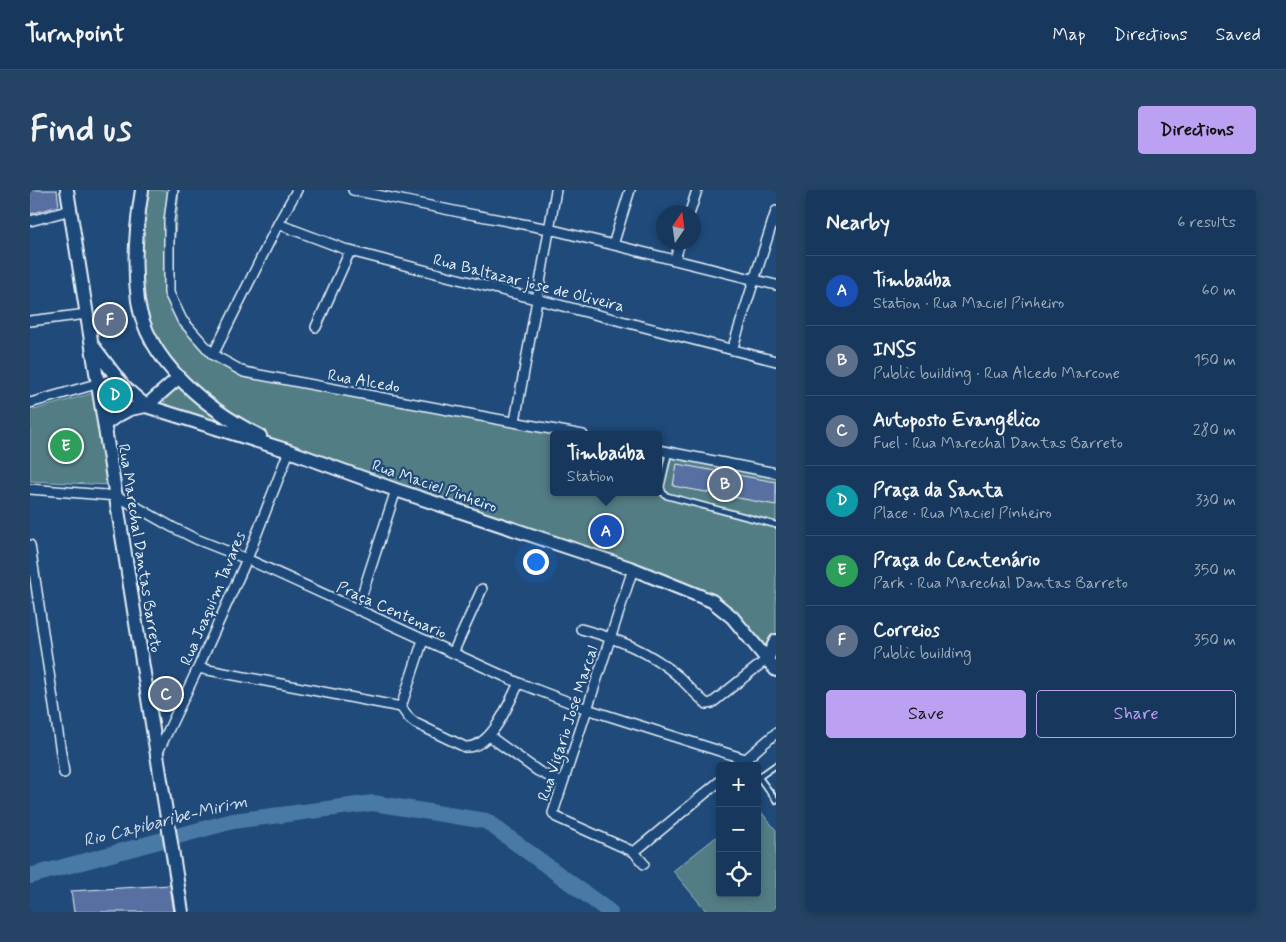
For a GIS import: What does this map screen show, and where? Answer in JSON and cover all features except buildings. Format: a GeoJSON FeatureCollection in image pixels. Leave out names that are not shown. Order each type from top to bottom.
{"type":"FeatureCollection","features":[{"type":"Feature","properties":{"kind":"street","name":"Rua Marechal Dantas Barreto"},"geometry":{"type":"LineString","coordinates":[[68,190],[182,912]]}},
{"type":"Feature","properties":{"kind":"street"},"geometry":{"type":"LineString","coordinates":[[142,190],[137,223],[136,262],[138,302],[146,329],[178,378],[217,411],[288,451]]}},
{"type":"Feature","properties":{"kind":"street","name":"Rua Alcedo"},"geometry":{"type":"LineString","coordinates":[[173,190],[169,221],[170,292],[182,320],[213,355],[244,372],[564,431]]}},
{"type":"Feature","properties":{"kind":"street"},"geometry":{"type":"LineString","coordinates":[[213,355],[278,224],[297,190]]}},
{"type":"Feature","properties":{"kind":"street"},"geometry":{"type":"LineString","coordinates":[[353,190],[549,229],[776,285]]}},
{"type":"Feature","properties":{"kind":"street"},"geometry":{"type":"LineString","coordinates":[[515,421],[556,190]]}},
{"type":"Feature","properties":{"kind":"street"},"geometry":{"type":"LineString","coordinates":[[613,245],[630,190]]}},
{"type":"Feature","properties":{"kind":"street"},"geometry":{"type":"LineString","coordinates":[[692,205],[697,190]]}},
{"type":"Feature","properties":{"kind":"street"},"geometry":{"type":"LineString","coordinates":[[30,221],[71,210]]}},
{"type":"Feature","properties":{"kind":"street"},"geometry":{"type":"LineString","coordinates":[[732,350],[776,211]]}},
{"type":"Feature","properties":{"kind":"street","name":"Rua Baltazar jose de Oliveira"},"geometry":{"type":"LineString","coordinates":[[278,224],[350,251],[776,361]]}},
{"type":"Feature","properties":{"kind":"street"},"geometry":{"type":"LineString","coordinates":[[675,260],[678,250]]}},
{"type":"Feature","properties":{"kind":"street"},"geometry":{"type":"LineString","coordinates":[[316,327],[350,251]]}},
{"type":"Feature","properties":{"kind":"street"},"geometry":{"type":"LineString","coordinates":[[30,321],[87,314]]}},
{"type":"Feature","properties":{"kind":"street","name":"Rua Maciel Pinheiro"},"geometry":{"type":"LineString","coordinates":[[93,346],[117,378],[146,406],[288,451],[396,490],[633,569],[712,601],[732,617],[776,670]]}},
{"type":"Feature","properties":{"kind":"street"},"geometry":{"type":"LineString","coordinates":[[30,404],[117,378]]}},
{"type":"Feature","properties":{"kind":"street"},"geometry":{"type":"LineString","coordinates":[[106,424],[114,417],[130,409],[146,406],[178,378]]}},
{"type":"Feature","properties":{"kind":"street","name":"Rua Joaquim Tavares"},"geometry":{"type":"LineString","coordinates":[[157,754],[247,559],[288,451]]}},
{"type":"Feature","properties":{"kind":"street"},"geometry":{"type":"LineString","coordinates":[[662,451],[776,473]]}},
{"type":"Feature","properties":{"kind":"street","name":"Praça Centenario"},"geometry":{"type":"LineString","coordinates":[[30,489],[116,496],[172,527],[247,559],[519,683],[588,709],[745,762]]}},
{"type":"Feature","properties":{"kind":"street"},"geometry":{"type":"LineString","coordinates":[[358,610],[396,490]]}},
{"type":"Feature","properties":{"kind":"street"},"geometry":{"type":"LineString","coordinates":[[30,545],[64,773]]}},
{"type":"Feature","properties":{"kind":"street","name":"Rua Vigario Jose Marcal"},"geometry":{"type":"LineString","coordinates":[[633,569],[553,810],[554,815],[634,852],[644,864]]}},
{"type":"Feature","properties":{"kind":"street"},"geometry":{"type":"LineString","coordinates":[[454,653],[482,589]]}},
{"type":"Feature","properties":{"kind":"street"},"geometry":{"type":"LineString","coordinates":[[581,629],[636,647],[678,676],[707,704],[712,704],[767,659],[776,640]]}},
{"type":"Feature","properties":{"kind":"street"},"geometry":{"type":"LineString","coordinates":[[401,707],[424,640]]}},
{"type":"Feature","properties":{"kind":"street"},"geometry":{"type":"LineString","coordinates":[[198,668],[401,707],[415,723],[465,747],[477,744],[489,736],[519,683]]}},
{"type":"Feature","properties":{"kind":"street"},"geometry":{"type":"LineString","coordinates":[[749,762],[776,733]]}},
{"type":"Feature","properties":{"kind":"street"},"geometry":{"type":"LineString","coordinates":[[489,736],[538,771],[562,783]]}},
{"type":"Feature","properties":{"kind":"street"},"geometry":{"type":"LineString","coordinates":[[634,852],[716,783]]}},
{"type":"Feature","properties":{"kind":"lane"},"geometry":{"type":"LineString","coordinates":[[662,483],[669,452]]}},
{"type":"Feature","properties":{"kind":"lane"},"geometry":{"type":"LineString","coordinates":[[662,490],[667,496],[776,525]]}},
{"type":"Feature","properties":{"kind":"lane"},"geometry":{"type":"LineString","coordinates":[[761,774],[776,765]]}},
{"type":"Feature","properties":{"kind":"lane"},"geometry":{"type":"LineString","coordinates":[[761,780],[776,800]]}},
{"type":"Feature","properties":{"kind":"green space"},"geometry":{"type":"Polygon","coordinates":[[[142,190],[179,190],[170,293],[182,320],[213,355],[244,372],[555,431],[550,431],[550,496],[662,496],[662,452],[776,473],[776,641],[767,659],[712,601],[160,410],[178,378],[147,329],[137,223],[142,190]]]}},
{"type":"Feature","properties":{"kind":"green space"},"geometry":{"type":"Polygon","coordinates":[[[93,393],[109,485],[30,481],[30,411],[93,393]]]}},
{"type":"Feature","properties":{"kind":"green space"},"geometry":{"type":"Polygon","coordinates":[[[761,812],[776,830],[776,912],[707,912],[673,871],[716,837],[716,897],[761,897],[761,812]]]}},
{"type":"Feature","properties":{"kind":"waterway","name":"Rio Capibaribe-Mirim"},"geometry":{"type":"LineString","coordinates":[[30,876],[233,821],[373,803],[486,821],[610,912]]}},
{"type":"Feature","properties":{"kind":"place","name":"Correios"},"geometry":{"type":"Point","coordinates":[110,320]}},
{"type":"Feature","properties":{"kind":"place","name":"Praça da Santa"},"geometry":{"type":"Point","coordinates":[115,395]}},
{"type":"Feature","properties":{"kind":"place","name":"Praça do Centenário"},"geometry":{"type":"Point","coordinates":[66,446]}},
{"type":"Feature","properties":{"kind":"place","name":"INSS"},"geometry":{"type":"Point","coordinates":[725,484]}},
{"type":"Feature","properties":{"kind":"place","name":"Timbaúba"},"geometry":{"type":"Point","coordinates":[606,531]}},
{"type":"Feature","properties":{"kind":"place","name":"Autoposto Evangélico"},"geometry":{"type":"Point","coordinates":[166,694]}}]}
